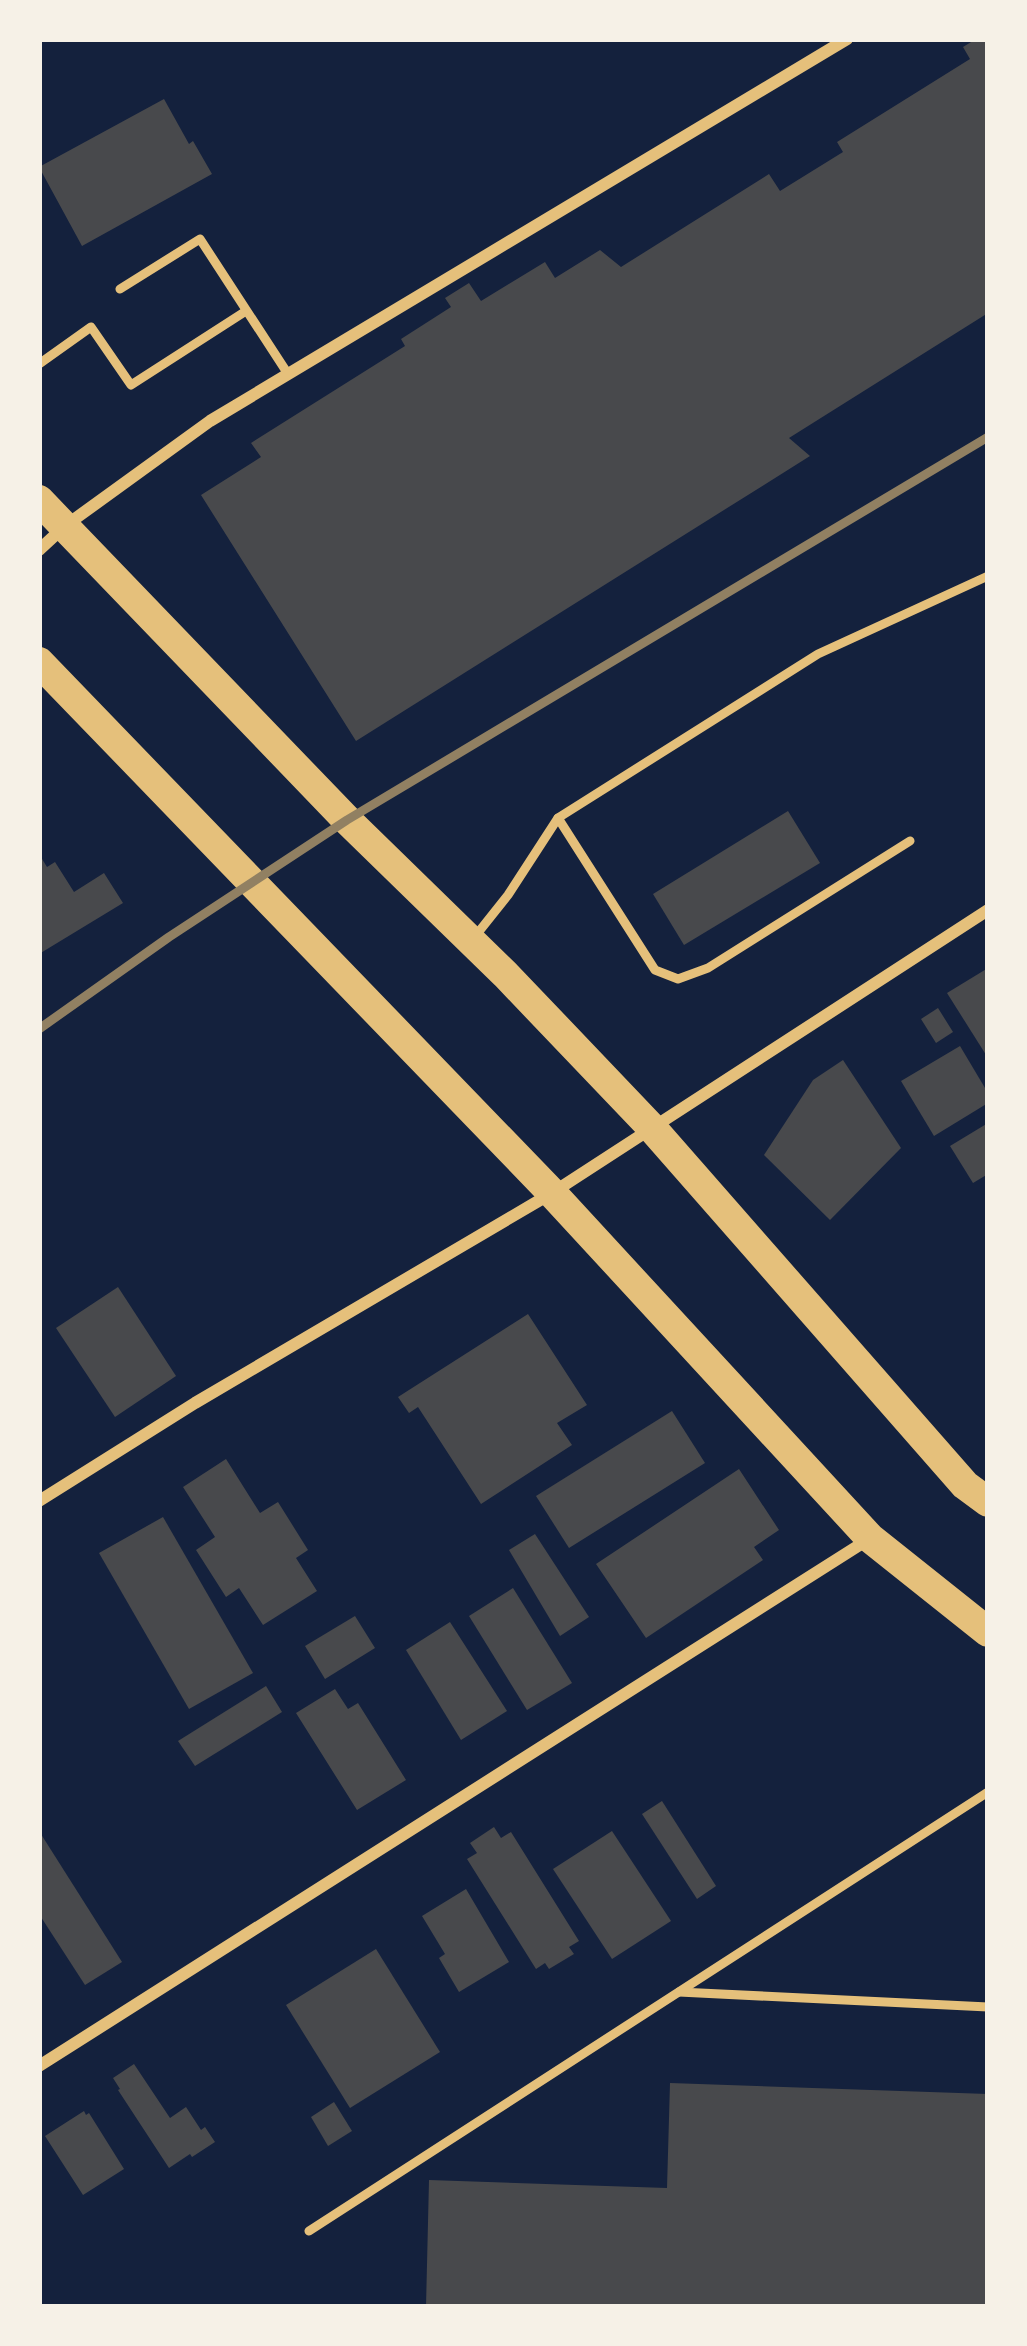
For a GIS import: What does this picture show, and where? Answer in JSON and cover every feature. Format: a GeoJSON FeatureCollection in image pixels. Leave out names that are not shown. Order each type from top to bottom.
{"type":"FeatureCollection","features":[{"type":"Feature","properties":{"kind":"main road"},"geometry":{"type":"LineString","coordinates":[[39,500],[652,1128],[965,1485],[988,1502]]}},
{"type":"Feature","properties":{"kind":"main road"},"geometry":{"type":"LineString","coordinates":[[40,664],[552,1192],[870,1538],[988,1632]]}},
{"type":"Feature","properties":{"kind":"street"},"geometry":{"type":"LineString","coordinates":[[39,550],[210,421],[847,39]]}},
{"type":"Feature","properties":{"kind":"street"},"geometry":{"type":"LineString","coordinates":[[39,1501],[552,1192],[988,910]]}},
{"type":"Feature","properties":{"kind":"street"},"geometry":{"type":"LineString","coordinates":[[39,2066],[870,1538]]}},
{"type":"Feature","properties":{"kind":"lane"},"geometry":{"type":"LineString","coordinates":[[120,289],[200,239],[288,374]]}},
{"type":"Feature","properties":{"kind":"lane"},"geometry":{"type":"LineString","coordinates":[[39,364],[92,327],[130,386],[246,311]]}},
{"type":"Feature","properties":{"kind":"lane"},"geometry":{"type":"LineString","coordinates":[[472,941],[508,896],[558,818],[818,654],[988,576]]}},
{"type":"Feature","properties":{"kind":"lane"},"geometry":{"type":"LineString","coordinates":[[558,818],[655,970],[678,979],[707,968],[910,841]]}},
{"type":"Feature","properties":{"kind":"lane"},"geometry":{"type":"LineString","coordinates":[[309,2230],[988,1792]]}},
{"type":"Feature","properties":{"kind":"lane"},"geometry":{"type":"LineString","coordinates":[[679,1992],[988,2007]]}},
{"type":"Feature","properties":{"kind":"building"},"geometry":{"type":"Polygon","coordinates":[[[976,39],[988,39],[988,313],[789,438],[810,456],[356,741],[201,495],[261,457],[251,443],[405,346],[401,339],[451,307],[445,298],[469,283],[481,301],[545,262],[555,278],[600,250],[621,267],[769,174],[780,191],[843,152],[837,142],[970,59],[963,47],[976,39]]]}},
{"type":"Feature","properties":{"kind":"building"},"geometry":{"type":"Polygon","coordinates":[[[164,99],[212,174],[82,246],[39,167],[164,99]]]}},
{"type":"Feature","properties":{"kind":"building"},"geometry":{"type":"Polygon","coordinates":[[[788,811],[820,863],[684,945],[653,894],[788,811]]]}},
{"type":"Feature","properties":{"kind":"building"},"geometry":{"type":"Polygon","coordinates":[[[39,854],[47,867],[55,862],[74,892],[104,873],[123,903],[39,954],[39,854]]]}},
{"type":"Feature","properties":{"kind":"building"},"geometry":{"type":"Polygon","coordinates":[[[988,968],[988,1058],[947,993],[988,968]]]}},
{"type":"Feature","properties":{"kind":"building"},"geometry":{"type":"Polygon","coordinates":[[[938,1008],[953,1032],[936,1043],[921,1019],[938,1008]]]}},
{"type":"Feature","properties":{"kind":"building"},"geometry":{"type":"Polygon","coordinates":[[[960,1046],[988,1093],[988,1103],[934,1136],[901,1081],[960,1046]]]}},
{"type":"Feature","properties":{"kind":"building"},"geometry":{"type":"Polygon","coordinates":[[[843,1060],[901,1148],[830,1220],[764,1155],[813,1080],[843,1060]]]}},
{"type":"Feature","properties":{"kind":"building"},"geometry":{"type":"Polygon","coordinates":[[[988,1123],[988,1174],[973,1183],[950,1146],[988,1123]]]}},
{"type":"Feature","properties":{"kind":"building"},"geometry":{"type":"Polygon","coordinates":[[[118,1287],[176,1376],[115,1417],[56,1328],[118,1287]]]}},
{"type":"Feature","properties":{"kind":"building"},"geometry":{"type":"Polygon","coordinates":[[[528,1314],[587,1405],[557,1423],[572,1445],[481,1504],[418,1407],[409,1413],[398,1397],[528,1314]]]}},
{"type":"Feature","properties":{"kind":"building"},"geometry":{"type":"Polygon","coordinates":[[[672,1411],[705,1463],[569,1548],[536,1496],[672,1411]]]}},
{"type":"Feature","properties":{"kind":"building"},"geometry":{"type":"Polygon","coordinates":[[[226,1459],[260,1513],[278,1502],[308,1550],[296,1558],[317,1591],[263,1625],[239,1588],[226,1597],[196,1550],[215,1537],[183,1487],[226,1459]]]}},
{"type":"Feature","properties":{"kind":"building"},"geometry":{"type":"Polygon","coordinates":[[[739,1469],[779,1530],[754,1547],[763,1560],[646,1638],[596,1564],[739,1469]]]}},
{"type":"Feature","properties":{"kind":"building"},"geometry":{"type":"Polygon","coordinates":[[[163,1517],[253,1673],[189,1709],[99,1553],[163,1517]]]}},
{"type":"Feature","properties":{"kind":"building"},"geometry":{"type":"Polygon","coordinates":[[[535,1534],[589,1617],[560,1636],[509,1550],[535,1534]]]}},
{"type":"Feature","properties":{"kind":"building"},"geometry":{"type":"Polygon","coordinates":[[[513,1588],[572,1683],[527,1710],[469,1616],[513,1588]]]}},
{"type":"Feature","properties":{"kind":"building"},"geometry":{"type":"Polygon","coordinates":[[[355,1616],[375,1648],[325,1679],[305,1646],[355,1616]]]}},
{"type":"Feature","properties":{"kind":"building"},"geometry":{"type":"Polygon","coordinates":[[[450,1622],[507,1711],[461,1740],[406,1650],[450,1622]]]}},
{"type":"Feature","properties":{"kind":"building"},"geometry":{"type":"Polygon","coordinates":[[[266,1686],[282,1712],[195,1766],[178,1741],[266,1686]]]}},
{"type":"Feature","properties":{"kind":"building"},"geometry":{"type":"Polygon","coordinates":[[[335,1689],[348,1709],[358,1703],[406,1780],[357,1810],[296,1713],[335,1689]]]}},
{"type":"Feature","properties":{"kind":"building"},"geometry":{"type":"Polygon","coordinates":[[[662,1801],[716,1886],[697,1899],[642,1814],[662,1801]]]}},
{"type":"Feature","properties":{"kind":"building"},"geometry":{"type":"Polygon","coordinates":[[[494,1827],[501,1838],[511,1832],[579,1941],[569,1947],[574,1954],[549,1969],[545,1963],[536,1969],[467,1859],[477,1853],[470,1843],[494,1827]]]}},
{"type":"Feature","properties":{"kind":"building"},"geometry":{"type":"Polygon","coordinates":[[[39,1831],[122,1962],[85,1985],[39,1914],[39,1831]]]}},
{"type":"Feature","properties":{"kind":"building"},"geometry":{"type":"Polygon","coordinates":[[[612,1831],[671,1921],[612,1959],[553,1869],[612,1831]]]}},
{"type":"Feature","properties":{"kind":"building"},"geometry":{"type":"Polygon","coordinates":[[[466,1889],[509,1962],[459,1992],[439,1958],[445,1954],[422,1916],[466,1889]]]}},
{"type":"Feature","properties":{"kind":"building"},"geometry":{"type":"Polygon","coordinates":[[[376,1949],[440,2052],[350,2108],[286,2005],[376,1949]]]}},
{"type":"Feature","properties":{"kind":"building"},"geometry":{"type":"Polygon","coordinates":[[[134,2064],[170,2118],[186,2107],[215,2142],[169,2168],[113,2078],[134,2064]]]}},
{"type":"Feature","properties":{"kind":"building"},"geometry":{"type":"Polygon","coordinates":[[[670,2083],[988,2094],[988,2307],[426,2307],[429,2180],[667,2188],[670,2083]]]}},
{"type":"Feature","properties":{"kind":"building"},"geometry":{"type":"Polygon","coordinates":[[[334,2102],[352,2131],[328,2146],[311,2117],[334,2102]]]}},
{"type":"Feature","properties":{"kind":"building"},"geometry":{"type":"Polygon","coordinates":[[[84,2111],[124,2169],[83,2195],[45,2136],[84,2111]]]}},
{"type":"Feature","properties":{"kind":"railway"},"geometry":{"type":"LineString","coordinates":[[39,1029],[347,820],[988,437]]}}]}
